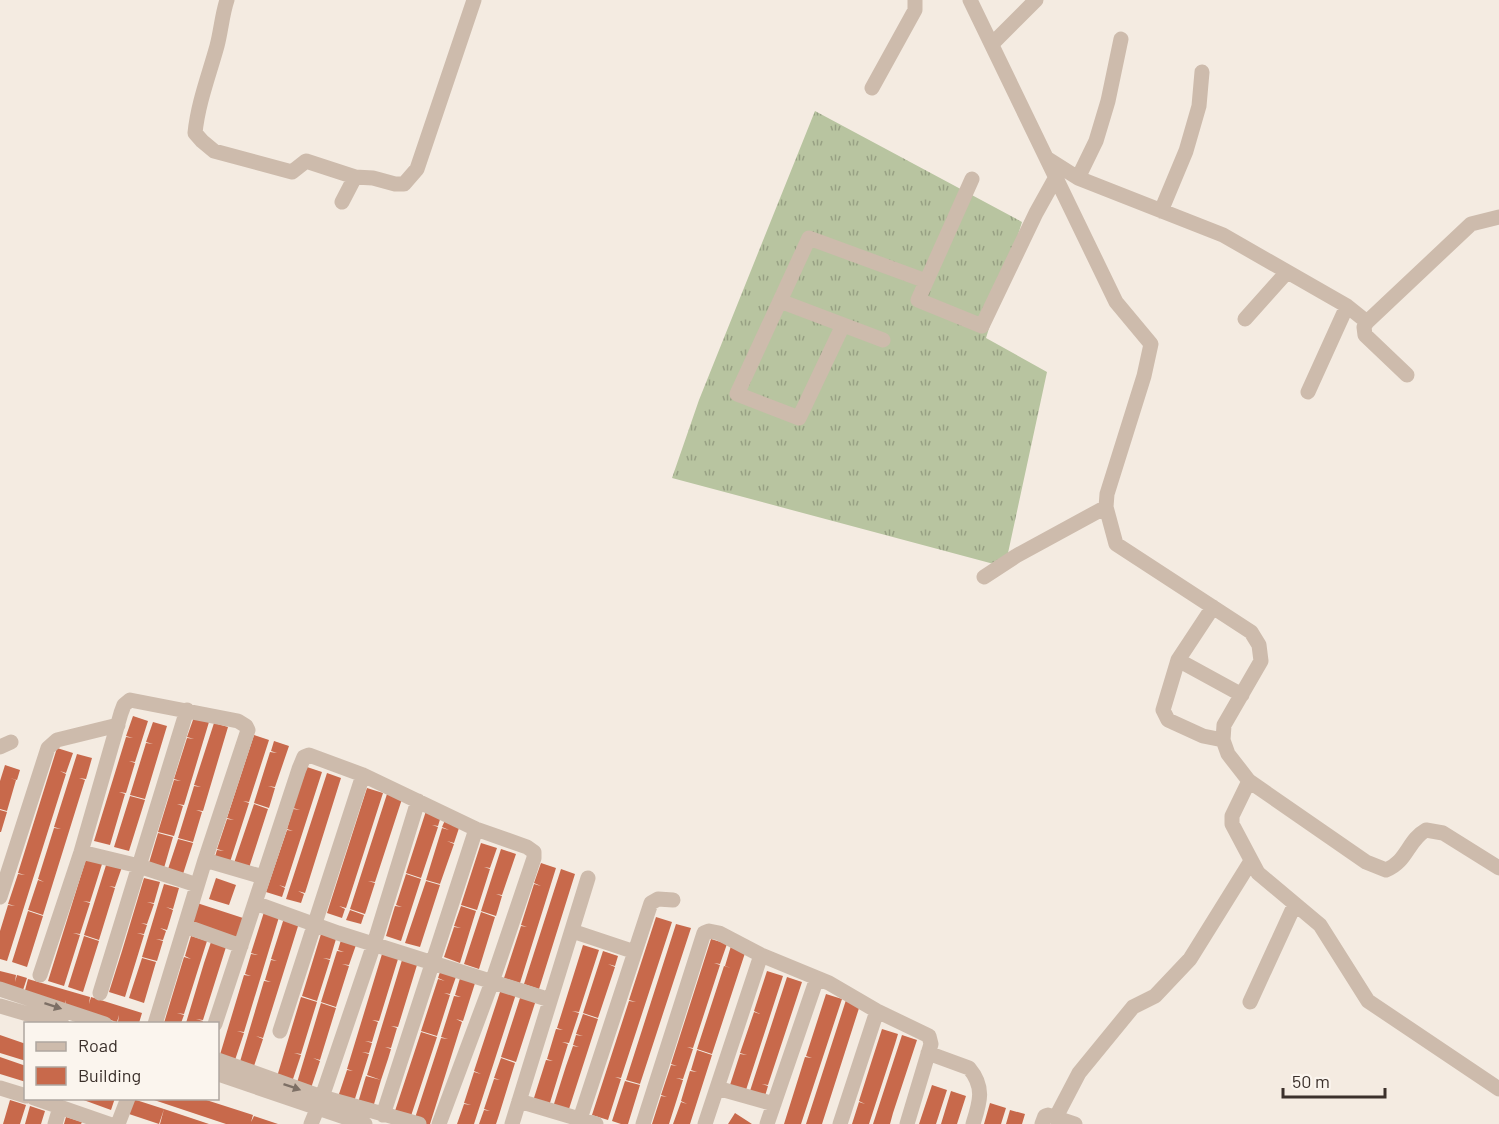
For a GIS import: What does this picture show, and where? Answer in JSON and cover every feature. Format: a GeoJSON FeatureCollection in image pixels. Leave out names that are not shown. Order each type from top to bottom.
{"type":"FeatureCollection","features":[{"type":"Feature","properties":{"kind":"street"},"geometry":{"type":"LineString","coordinates":[[227,0],[218,43],[197,116],[195,133],[214,151],[282,170],[292,172],[306,161],[355,177],[373,178],[395,184],[404,184],[417,169],[451,74],[474,0]]}},
{"type":"Feature","properties":{"kind":"street"},"geometry":{"type":"LineString","coordinates":[[872,88],[915,10],[915,0]]}},
{"type":"Feature","properties":{"kind":"street"},"geometry":{"type":"LineString","coordinates":[[970,0],[1116,302],[1150,344],[1144,376],[1107,494],[1106,507],[1116,544],[1251,632],[1259,645],[1261,661],[1224,725],[1223,740],[1228,754],[1249,781],[1366,862],[1386,870],[1397,866],[1418,834],[1426,830],[1443,833],[1499,868]]}},
{"type":"Feature","properties":{"kind":"street"},"geometry":{"type":"LineString","coordinates":[[992,44],[1036,0]]}},
{"type":"Feature","properties":{"kind":"street"},"geometry":{"type":"LineString","coordinates":[[1078,178],[1096,141],[1108,101],[1121,39]]}},
{"type":"Feature","properties":{"kind":"street"},"geometry":{"type":"LineString","coordinates":[[1161,211],[1186,151],[1199,106],[1202,72]]}},
{"type":"Feature","properties":{"kind":"street"},"geometry":{"type":"LineString","coordinates":[[1048,159],[1078,178],[1223,235],[1347,306],[1367,322]]}},
{"type":"Feature","properties":{"kind":"street"},"geometry":{"type":"LineString","coordinates":[[342,202],[355,177]]}},
{"type":"Feature","properties":{"kind":"street"},"geometry":{"type":"LineString","coordinates":[[972,179],[918,300],[982,326],[1036,213],[1056,177]]}},
{"type":"Feature","properties":{"kind":"street"},"geometry":{"type":"LineString","coordinates":[[1407,375],[1365,335],[1364,327],[1471,224],[1499,218]]}},
{"type":"Feature","properties":{"kind":"street"},"geometry":{"type":"LineString","coordinates":[[843,325],[799,418],[737,394],[808,238],[926,281]]}},
{"type":"Feature","properties":{"kind":"street"},"geometry":{"type":"LineString","coordinates":[[1245,319],[1287,272]]}},
{"type":"Feature","properties":{"kind":"street"},"geometry":{"type":"LineString","coordinates":[[780,301],[883,340]]}},
{"type":"Feature","properties":{"kind":"street"},"geometry":{"type":"LineString","coordinates":[[1308,392],[1347,306]]}},
{"type":"Feature","properties":{"kind":"street"},"geometry":{"type":"LineString","coordinates":[[984,577],[1016,556],[1106,507]]}},
{"type":"Feature","properties":{"kind":"street"},"geometry":{"type":"LineString","coordinates":[[1213,607],[1178,660],[1163,710],[1168,720],[1203,736],[1223,740]]}},
{"type":"Feature","properties":{"kind":"street"},"geometry":{"type":"LineString","coordinates":[[1178,660],[1242,695]]}},
{"type":"Feature","properties":{"kind":"street"},"geometry":{"type":"LineString","coordinates":[[40,975],[81,852],[124,705],[130,700],[238,721],[248,730],[155,1022]]}},
{"type":"Feature","properties":{"kind":"street"},"geometry":{"type":"LineString","coordinates":[[100,993],[187,710]]}},
{"type":"Feature","properties":{"kind":"street"},"geometry":{"type":"LineString","coordinates":[[0,897],[48,748],[57,740],[118,725]]}},
{"type":"Feature","properties":{"kind":"street"},"geometry":{"type":"LineString","coordinates":[[215,1022],[304,757],[309,755],[363,775],[476,829],[527,847],[534,852],[534,858],[492,982],[439,1124]]}},
{"type":"Feature","properties":{"kind":"street"},"geometry":{"type":"LineString","coordinates":[[280,1031],[363,775]]}},
{"type":"Feature","properties":{"kind":"street"},"geometry":{"type":"LineString","coordinates":[[1249,781],[1232,816],[1232,824],[1258,873],[1320,925],[1368,1001],[1499,1089]]}},
{"type":"Feature","properties":{"kind":"street"},"geometry":{"type":"LineString","coordinates":[[311,1124],[374,944],[418,801]]}},
{"type":"Feature","properties":{"kind":"street"},"geometry":{"type":"LineString","coordinates":[[382,1115],[476,829]]}},
{"type":"Feature","properties":{"kind":"street"},"geometry":{"type":"LineString","coordinates":[[81,852],[139,866],[197,885]]}},
{"type":"Feature","properties":{"kind":"street"},"geometry":{"type":"LineString","coordinates":[[205,860],[263,877]]}},
{"type":"Feature","properties":{"kind":"street"},"geometry":{"type":"LineString","coordinates":[[1075,1124],[1049,1120],[1079,1073],[1133,1007],[1155,996],[1190,959],[1251,861]]}},
{"type":"Feature","properties":{"kind":"street"},"geometry":{"type":"LineString","coordinates":[[512,1124],[588,878]]}},
{"type":"Feature","properties":{"kind":"street"},"geometry":{"type":"LineString","coordinates":[[580,1119],[651,903],[658,899],[673,900]]}},
{"type":"Feature","properties":{"kind":"street"},"geometry":{"type":"LineString","coordinates":[[255,903],[550,1000]]}},
{"type":"Feature","properties":{"kind":"street"},"geometry":{"type":"LineString","coordinates":[[1250,1002],[1296,904]]}},
{"type":"Feature","properties":{"kind":"street"},"geometry":{"type":"LineString","coordinates":[[185,926],[241,946]]}},
{"type":"Feature","properties":{"kind":"street"},"geometry":{"type":"LineString","coordinates":[[572,931],[635,952]]}},
{"type":"Feature","properties":{"kind":"street"},"geometry":{"type":"LineString","coordinates":[[643,1124],[704,933],[709,931],[817,978],[929,1036],[932,1044],[907,1124]]}},
{"type":"Feature","properties":{"kind":"street"},"geometry":{"type":"LineString","coordinates":[[705,1124],[761,955]]}},
{"type":"Feature","properties":{"kind":"street"},"geometry":{"type":"LineString","coordinates":[[767,1124],[817,978]]}},
{"type":"Feature","properties":{"kind":"street"},"geometry":{"type":"LineString","coordinates":[[0,989],[102,1022]]}},
{"type":"Feature","properties":{"kind":"street"},"geometry":{"type":"LineString","coordinates":[[0,1006],[58,1022]]}},
{"type":"Feature","properties":{"kind":"street"},"geometry":{"type":"LineString","coordinates":[[840,1124],[877,1011]]}},
{"type":"Feature","properties":{"kind":"street"},"geometry":{"type":"LineString","coordinates":[[928,1053],[969,1068],[974,1073],[982,1097],[973,1124]]}},
{"type":"Feature","properties":{"kind":"street"},"geometry":{"type":"LineString","coordinates":[[219,1060],[365,1124]]}},
{"type":"Feature","properties":{"kind":"street"},"geometry":{"type":"LineString","coordinates":[[219,1074],[320,1103],[419,1124]]}},
{"type":"Feature","properties":{"kind":"street"},"geometry":{"type":"LineString","coordinates":[[717,1088],[774,1104]]}},
{"type":"Feature","properties":{"kind":"street"},"geometry":{"type":"LineString","coordinates":[[1,1093],[24,1096]]}},
{"type":"Feature","properties":{"kind":"street"},"geometry":{"type":"LineString","coordinates":[[40,1100],[109,1124]]}},
{"type":"Feature","properties":{"kind":"street"},"geometry":{"type":"LineString","coordinates":[[118,1124],[127,1100]]}},
{"type":"Feature","properties":{"kind":"street"},"geometry":{"type":"LineString","coordinates":[[519,1101],[596,1124]]}},
{"type":"Feature","properties":{"kind":"street"},"geometry":{"type":"LineString","coordinates":[[55,1124],[60,1107]]}},
{"type":"Feature","properties":{"kind":"green space"},"geometry":{"type":"Polygon","coordinates":[[[815,111],[1022,222],[986,338],[1047,372],[1005,567],[672,478],[699,400],[815,111]]]}},
{"type":"Feature","properties":{"kind":"building"},"geometry":{"type":"Polygon","coordinates":[[[133,716],[148,721],[135,762],[129,761],[135,763],[126,793],[119,792],[125,794],[110,845],[94,841],[126,737],[133,738],[126,736],[133,716]]]}},
{"type":"Feature","properties":{"kind":"building"},"geometry":{"type":"Polygon","coordinates":[[[194,717],[209,722],[184,805],[177,804],[183,806],[174,836],[158,832],[174,780],[181,781],[174,779],[187,738],[194,739],[187,737],[194,717]]]}},
{"type":"Feature","properties":{"kind":"building"},"geometry":{"type":"Polygon","coordinates":[[[153,722],[167,726],[145,799],[130,795],[146,743],[153,744],[146,742],[153,722]]]}},
{"type":"Feature","properties":{"kind":"building"},"geometry":{"type":"Polygon","coordinates":[[[214,723],[228,727],[203,811],[196,810],[202,812],[193,842],[178,838],[194,786],[201,787],[194,785],[214,723]]]}},
{"type":"Feature","properties":{"kind":"building"},"geometry":{"type":"Polygon","coordinates":[[[254,735],[269,740],[249,802],[243,801],[249,803],[229,865],[214,860],[217,850],[224,851],[217,849],[227,819],[234,820],[227,818],[254,735]]]}},
{"type":"Feature","properties":{"kind":"building"},"geometry":{"type":"Polygon","coordinates":[[[274,741],[289,746],[275,787],[268,786],[275,788],[269,808],[254,803],[270,752],[277,753],[271,751],[274,741]]]}},
{"type":"Feature","properties":{"kind":"building"},"geometry":{"type":"Polygon","coordinates":[[[57,748],[73,753],[66,773],[60,771],[66,774],[7,961],[0,959],[0,931],[8,905],[15,906],[8,904],[18,874],[25,875],[18,873],[57,748]]]}},
{"type":"Feature","properties":{"kind":"building"},"geometry":{"type":"Polygon","coordinates":[[[77,754],[92,758],[86,779],[79,778],[85,780],[43,915],[28,910],[38,880],[44,882],[38,879],[54,828],[61,829],[54,827],[77,754]]]}},
{"type":"Feature","properties":{"kind":"building"},"geometry":{"type":"Polygon","coordinates":[[[5,765],[20,770],[17,780],[10,778],[16,780],[7,811],[0,809],[0,781],[5,765]]]}},
{"type":"Feature","properties":{"kind":"building"},"geometry":{"type":"Polygon","coordinates":[[[307,767],[322,772],[285,887],[279,885],[285,888],[282,897],[266,892],[287,830],[293,831],[287,829],[293,809],[300,810],[293,808],[307,767]]]}},
{"type":"Feature","properties":{"kind":"building"},"geometry":{"type":"Polygon","coordinates":[[[327,773],[341,778],[305,893],[298,891],[304,894],[301,903],[286,899],[327,773]]]}},
{"type":"Feature","properties":{"kind":"building"},"geometry":{"type":"Polygon","coordinates":[[[367,788],[383,793],[346,908],[339,906],[345,909],[342,918],[327,913],[367,788]]]}},
{"type":"Feature","properties":{"kind":"building"},"geometry":{"type":"Polygon","coordinates":[[[387,794],[402,799],[375,882],[368,881],[375,883],[365,914],[350,909],[387,794]]]}},
{"type":"Feature","properties":{"kind":"building"},"geometry":{"type":"Polygon","coordinates":[[[130,796],[145,800],[129,851],[114,847],[130,796]]]}},
{"type":"Feature","properties":{"kind":"building"},"geometry":{"type":"Polygon","coordinates":[[[254,804],[268,809],[248,871],[233,866],[254,804]]]}},
{"type":"Feature","properties":{"kind":"building"},"geometry":{"type":"Polygon","coordinates":[[[0,810],[7,812],[1,832],[0,832],[0,810]]]}},
{"type":"Feature","properties":{"kind":"building"},"geometry":{"type":"Polygon","coordinates":[[[426,811],[441,816],[438,826],[432,825],[438,827],[421,878],[406,873],[426,811]]]}},
{"type":"Feature","properties":{"kind":"building"},"geometry":{"type":"Polygon","coordinates":[[[446,818],[461,822],[454,843],[447,841],[454,844],[440,884],[426,880],[442,828],[449,830],[442,827],[446,818]]]}},
{"type":"Feature","properties":{"kind":"building"},"geometry":{"type":"Polygon","coordinates":[[[158,833],[173,837],[164,868],[149,863],[158,833]]]}},
{"type":"Feature","properties":{"kind":"building"},"geometry":{"type":"Polygon","coordinates":[[[178,839],[193,843],[183,874],[168,869],[178,839]]]}},
{"type":"Feature","properties":{"kind":"building"},"geometry":{"type":"Polygon","coordinates":[[[481,843],[497,848],[490,868],[484,867],[490,869],[477,910],[461,905],[481,843]]]}},
{"type":"Feature","properties":{"kind":"building"},"geometry":{"type":"Polygon","coordinates":[[[501,849],[516,854],[502,895],[496,894],[502,896],[496,916],[481,911],[501,849]]]}},
{"type":"Feature","properties":{"kind":"building"},"geometry":{"type":"Polygon","coordinates":[[[87,856],[103,861],[90,902],[83,901],[90,903],[80,934],[73,933],[80,935],[64,986],[48,981],[87,856]]]}},
{"type":"Feature","properties":{"kind":"building"},"geometry":{"type":"Polygon","coordinates":[[[107,862],[122,867],[115,887],[109,886],[115,888],[99,940],[84,935],[107,862]]]}},
{"type":"Feature","properties":{"kind":"building"},"geometry":{"type":"Polygon","coordinates":[[[541,863],[556,868],[520,983],[504,978],[521,926],[527,927],[521,925],[534,884],[541,886],[534,883],[541,863]]]}},
{"type":"Feature","properties":{"kind":"building"},"geometry":{"type":"Polygon","coordinates":[[[561,869],[575,874],[539,989],[524,984],[561,869]]]}},
{"type":"Feature","properties":{"kind":"building"},"geometry":{"type":"Polygon","coordinates":[[[406,874],[421,879],[401,941],[386,936],[395,906],[402,907],[396,905],[406,874]]]}},
{"type":"Feature","properties":{"kind":"building"},"geometry":{"type":"Polygon","coordinates":[[[144,878],[160,882],[154,903],[147,902],[154,904],[147,924],[141,923],[147,925],[144,934],[137,933],[144,935],[125,997],[109,992],[144,878]]]}},
{"type":"Feature","properties":{"kind":"building"},"geometry":{"type":"Polygon","coordinates":[[[216,878],[236,885],[229,905],[209,899],[216,878]]]}},
{"type":"Feature","properties":{"kind":"building"},"geometry":{"type":"Polygon","coordinates":[[[426,881],[440,885],[420,947],[405,943],[426,881]]]}},
{"type":"Feature","properties":{"kind":"building"},"geometry":{"type":"Polygon","coordinates":[[[164,884],[179,888],[173,909],[166,907],[173,910],[167,930],[160,928],[166,931],[163,940],[156,939],[163,941],[157,961],[142,957],[164,884]]]}},
{"type":"Feature","properties":{"kind":"building"},"geometry":{"type":"Polygon","coordinates":[[[197,903],[243,918],[236,940],[190,925],[197,903]]]}},
{"type":"Feature","properties":{"kind":"building"},"geometry":{"type":"Polygon","coordinates":[[[461,906],[476,911],[460,963],[444,957],[454,927],[461,928],[454,926],[461,906]]]}},
{"type":"Feature","properties":{"kind":"building"},"geometry":{"type":"Polygon","coordinates":[[[350,910],[364,915],[361,924],[346,920],[350,910]]]}},
{"type":"Feature","properties":{"kind":"building"},"geometry":{"type":"Polygon","coordinates":[[[28,911],[43,916],[27,967],[12,962],[28,911]]]}},
{"type":"Feature","properties":{"kind":"building"},"geometry":{"type":"Polygon","coordinates":[[[264,912],[279,917],[244,1032],[237,1031],[244,1033],[234,1063],[219,1058],[244,975],[251,976],[245,974],[251,954],[258,955],[251,953],[264,912]]]}},
{"type":"Feature","properties":{"kind":"building"},"geometry":{"type":"Polygon","coordinates":[[[481,912],[495,917],[479,969],[464,964],[481,912]]]}},
{"type":"Feature","properties":{"kind":"building"},"geometry":{"type":"Polygon","coordinates":[[[656,917],[672,922],[621,1078],[615,1077],[621,1079],[608,1120],[592,1115],[629,1001],[636,1002],[629,1000],[656,917]]]}},
{"type":"Feature","properties":{"kind":"building"},"geometry":{"type":"Polygon","coordinates":[[[284,918],[299,923],[263,1038],[256,1036],[263,1039],[253,1069],[239,1065],[264,981],[271,982],[265,980],[271,960],[277,961],[271,959],[284,918]]]}},
{"type":"Feature","properties":{"kind":"building"},"geometry":{"type":"Polygon","coordinates":[[[676,924],[691,928],[640,1084],[626,1080],[676,924]]]}},
{"type":"Feature","properties":{"kind":"building"},"geometry":{"type":"Polygon","coordinates":[[[321,934],[336,939],[330,959],[323,958],[330,960],[317,1001],[302,996],[321,934]]]}},
{"type":"Feature","properties":{"kind":"building"},"geometry":{"type":"Polygon","coordinates":[[[84,936],[99,941],[83,992],[68,987],[84,936]]]}},
{"type":"Feature","properties":{"kind":"building"},"geometry":{"type":"Polygon","coordinates":[[[191,936],[207,941],[184,1014],[177,1013],[184,1015],[181,1022],[164,1022],[184,957],[191,959],[185,956],[191,936]]]}},
{"type":"Feature","properties":{"kind":"building"},"geometry":{"type":"Polygon","coordinates":[[[711,939],[727,944],[720,964],[714,963],[720,965],[693,1048],[687,1047],[693,1049],[683,1079],[676,1078],[683,1080],[669,1124],[652,1124],[661,1096],[667,1097],[661,1095],[671,1065],[677,1066],[671,1064],[711,939]]]}},
{"type":"Feature","properties":{"kind":"building"},"geometry":{"type":"Polygon","coordinates":[[[341,940],[356,945],[349,965],[342,964],[349,966],[336,1007],[321,1002],[337,951],[344,952],[338,950],[341,940]]]}},
{"type":"Feature","properties":{"kind":"building"},"geometry":{"type":"Polygon","coordinates":[[[211,942],[226,947],[203,1020],[196,1019],[202,1022],[186,1022],[211,942]]]}},
{"type":"Feature","properties":{"kind":"building"},"geometry":{"type":"Polygon","coordinates":[[[583,945],[599,950],[579,1012],[572,1011],[579,1013],[569,1043],[562,1042],[568,1044],[549,1106],[533,1101],[546,1060],[553,1061],[547,1059],[556,1029],[563,1030],[557,1028],[583,945]]]}},
{"type":"Feature","properties":{"kind":"building"},"geometry":{"type":"Polygon","coordinates":[[[731,946],[746,950],[712,1054],[697,1049],[724,966],[731,968],[725,966],[731,946]]]}},
{"type":"Feature","properties":{"kind":"building"},"geometry":{"type":"Polygon","coordinates":[[[603,951],[618,956],[615,966],[608,964],[615,967],[598,1018],[583,1013],[603,951]]]}},
{"type":"Feature","properties":{"kind":"building"},"geometry":{"type":"Polygon","coordinates":[[[382,954],[398,959],[379,1021],[372,1020],[378,1022],[372,1042],[365,1041],[372,1043],[369,1053],[362,1052],[369,1054],[353,1105],[337,1100],[347,1070],[353,1071],[347,1069],[382,954]]]}},
{"type":"Feature","properties":{"kind":"building"},"geometry":{"type":"Polygon","coordinates":[[[142,958],[156,962],[144,1003],[129,998],[142,958]]]}},
{"type":"Feature","properties":{"kind":"building"},"geometry":{"type":"Polygon","coordinates":[[[402,960],[417,965],[398,1027],[391,1026],[397,1028],[391,1048],[385,1047],[391,1049],[381,1080],[367,1075],[402,960]]]}},
{"type":"Feature","properties":{"kind":"building"},"geometry":{"type":"Polygon","coordinates":[[[441,969],[457,974],[450,994],[444,993],[450,995],[437,1036],[421,1031],[438,979],[445,981],[438,978],[441,969]]]}},
{"type":"Feature","properties":{"kind":"building"},"geometry":{"type":"Polygon","coordinates":[[[0,971],[16,975],[15,982],[17,975],[27,978],[22,993],[0,987],[0,971]]]}},
{"type":"Feature","properties":{"kind":"building"},"geometry":{"type":"Polygon","coordinates":[[[767,971],[783,976],[746,1090],[730,1085],[740,1054],[747,1055],[740,1053],[754,1012],[760,1014],[754,1011],[767,971]]]}},
{"type":"Feature","properties":{"kind":"building"},"geometry":{"type":"Polygon","coordinates":[[[461,975],[476,980],[463,1021],[456,1019],[462,1022],[430,1124],[424,1124],[414,1121],[441,1038],[448,1039],[441,1037],[454,996],[461,997],[455,995],[461,975]]]}},
{"type":"Feature","properties":{"kind":"building"},"geometry":{"type":"Polygon","coordinates":[[[787,977],[802,982],[768,1085],[762,1084],[768,1086],[765,1096],[750,1091],[787,977]]]}},
{"type":"Feature","properties":{"kind":"building"},"geometry":{"type":"Polygon","coordinates":[[[28,979],[90,997],[89,1004],[91,997],[142,1013],[139,1022],[118,1022],[119,1015],[117,1022],[65,1006],[66,1000],[64,1006],[24,994],[28,979]]]}},
{"type":"Feature","properties":{"kind":"building"},"geometry":{"type":"Polygon","coordinates":[[[501,989],[516,994],[474,1124],[457,1124],[464,1104],[471,1105],[464,1103],[474,1072],[481,1074],[474,1071],[501,989]]]}},
{"type":"Feature","properties":{"kind":"building"},"geometry":{"type":"Polygon","coordinates":[[[826,994],[842,999],[801,1124],[784,1124],[805,1057],[812,1058],[806,1056],[826,994]]]}},
{"type":"Feature","properties":{"kind":"building"},"geometry":{"type":"Polygon","coordinates":[[[521,995],[536,1000],[516,1062],[501,1057],[521,995]]]}},
{"type":"Feature","properties":{"kind":"building"},"geometry":{"type":"Polygon","coordinates":[[[301,997],[317,1002],[301,1054],[294,1053],[301,1055],[291,1085],[276,1080],[301,997]]]}},
{"type":"Feature","properties":{"kind":"building"},"geometry":{"type":"Polygon","coordinates":[[[846,1000],[860,1005],[822,1124],[806,1124],[846,1000]]]}},
{"type":"Feature","properties":{"kind":"building"},"geometry":{"type":"Polygon","coordinates":[[[321,1003],[336,1008],[320,1060],[313,1058],[320,1061],[310,1091],[296,1086],[321,1003]]]}},
{"type":"Feature","properties":{"kind":"building"},"geometry":{"type":"Polygon","coordinates":[[[583,1014],[598,1019],[568,1112],[553,1107],[573,1046],[579,1047],[573,1045],[576,1035],[583,1036],[576,1034],[583,1014]]]}},
{"type":"Feature","properties":{"kind":"building"},"geometry":{"type":"Polygon","coordinates":[[[882,1029],[898,1034],[869,1124],[852,1124],[859,1102],[865,1104],[859,1101],[882,1029]]]}},
{"type":"Feature","properties":{"kind":"building"},"geometry":{"type":"Polygon","coordinates":[[[421,1032],[437,1037],[410,1119],[394,1114],[421,1032]]]}},
{"type":"Feature","properties":{"kind":"building"},"geometry":{"type":"Polygon","coordinates":[[[0,1035],[24,1043],[24,1060],[0,1053],[0,1035]]]}},
{"type":"Feature","properties":{"kind":"building"},"geometry":{"type":"Polygon","coordinates":[[[902,1035],[917,1040],[890,1124],[873,1124],[902,1035]]]}},
{"type":"Feature","properties":{"kind":"building"},"geometry":{"type":"Polygon","coordinates":[[[697,1050],[712,1055],[690,1124],[673,1124],[681,1102],[687,1104],[681,1101],[690,1071],[697,1072],[691,1070],[697,1050]]]}},
{"type":"Feature","properties":{"kind":"building"},"geometry":{"type":"Polygon","coordinates":[[[0,1057],[24,1065],[24,1081],[0,1074],[0,1057]]]}},
{"type":"Feature","properties":{"kind":"building"},"geometry":{"type":"Polygon","coordinates":[[[501,1058],[515,1063],[496,1124],[479,1124],[484,1110],[490,1111],[484,1109],[494,1079],[500,1080],[494,1078],[501,1058]]]}},
{"type":"Feature","properties":{"kind":"building"},"geometry":{"type":"Polygon","coordinates":[[[366,1076],[381,1080],[372,1111],[357,1106],[366,1076]]]}},
{"type":"Feature","properties":{"kind":"building"},"geometry":{"type":"Polygon","coordinates":[[[625,1081],[640,1085],[628,1124],[621,1124],[612,1121],[625,1081]]]}},
{"type":"Feature","properties":{"kind":"building"},"geometry":{"type":"Polygon","coordinates":[[[932,1085],[947,1090],[936,1124],[919,1124],[932,1085]]]}},
{"type":"Feature","properties":{"kind":"building"},"geometry":{"type":"Polygon","coordinates":[[[951,1091],[966,1096],[957,1124],[941,1124],[951,1091]]]}},
{"type":"Feature","properties":{"kind":"building"},"geometry":{"type":"Polygon","coordinates":[[[10,1100],[26,1105],[20,1124],[3,1124],[10,1100]]]}},
{"type":"Feature","properties":{"kind":"building"},"geometry":{"type":"Polygon","coordinates":[[[84,1100],[114,1100],[111,1110],[84,1100]]]}},
{"type":"Feature","properties":{"kind":"building"},"geometry":{"type":"Polygon","coordinates":[[[133,1100],[164,1109],[159,1124],[129,1114],[133,1100]]]}},
{"type":"Feature","properties":{"kind":"building"},"geometry":{"type":"Polygon","coordinates":[[[154,1100],[206,1100],[253,1115],[251,1122],[254,1116],[278,1124],[226,1124],[154,1100]]]}},
{"type":"Feature","properties":{"kind":"building"},"geometry":{"type":"Polygon","coordinates":[[[990,1103],[1006,1108],[1001,1124],[984,1124],[990,1103]]]}},
{"type":"Feature","properties":{"kind":"building"},"geometry":{"type":"Polygon","coordinates":[[[30,1106],[45,1111],[41,1124],[25,1124],[30,1106]]]}},
{"type":"Feature","properties":{"kind":"building"},"geometry":{"type":"Polygon","coordinates":[[[164,1109],[209,1124],[160,1124],[164,1109]]]}},
{"type":"Feature","properties":{"kind":"building"},"geometry":{"type":"Polygon","coordinates":[[[1010,1110],[1025,1114],[1022,1124],[1006,1124],[1010,1110]]]}},
{"type":"Feature","properties":{"kind":"building"},"geometry":{"type":"Polygon","coordinates":[[[735,1113],[752,1124],[728,1124],[735,1113]]]}},
{"type":"Feature","properties":{"kind":"building"},"geometry":{"type":"Polygon","coordinates":[[[66,1117],[82,1122],[81,1124],[64,1124],[66,1117]]]}}]}
